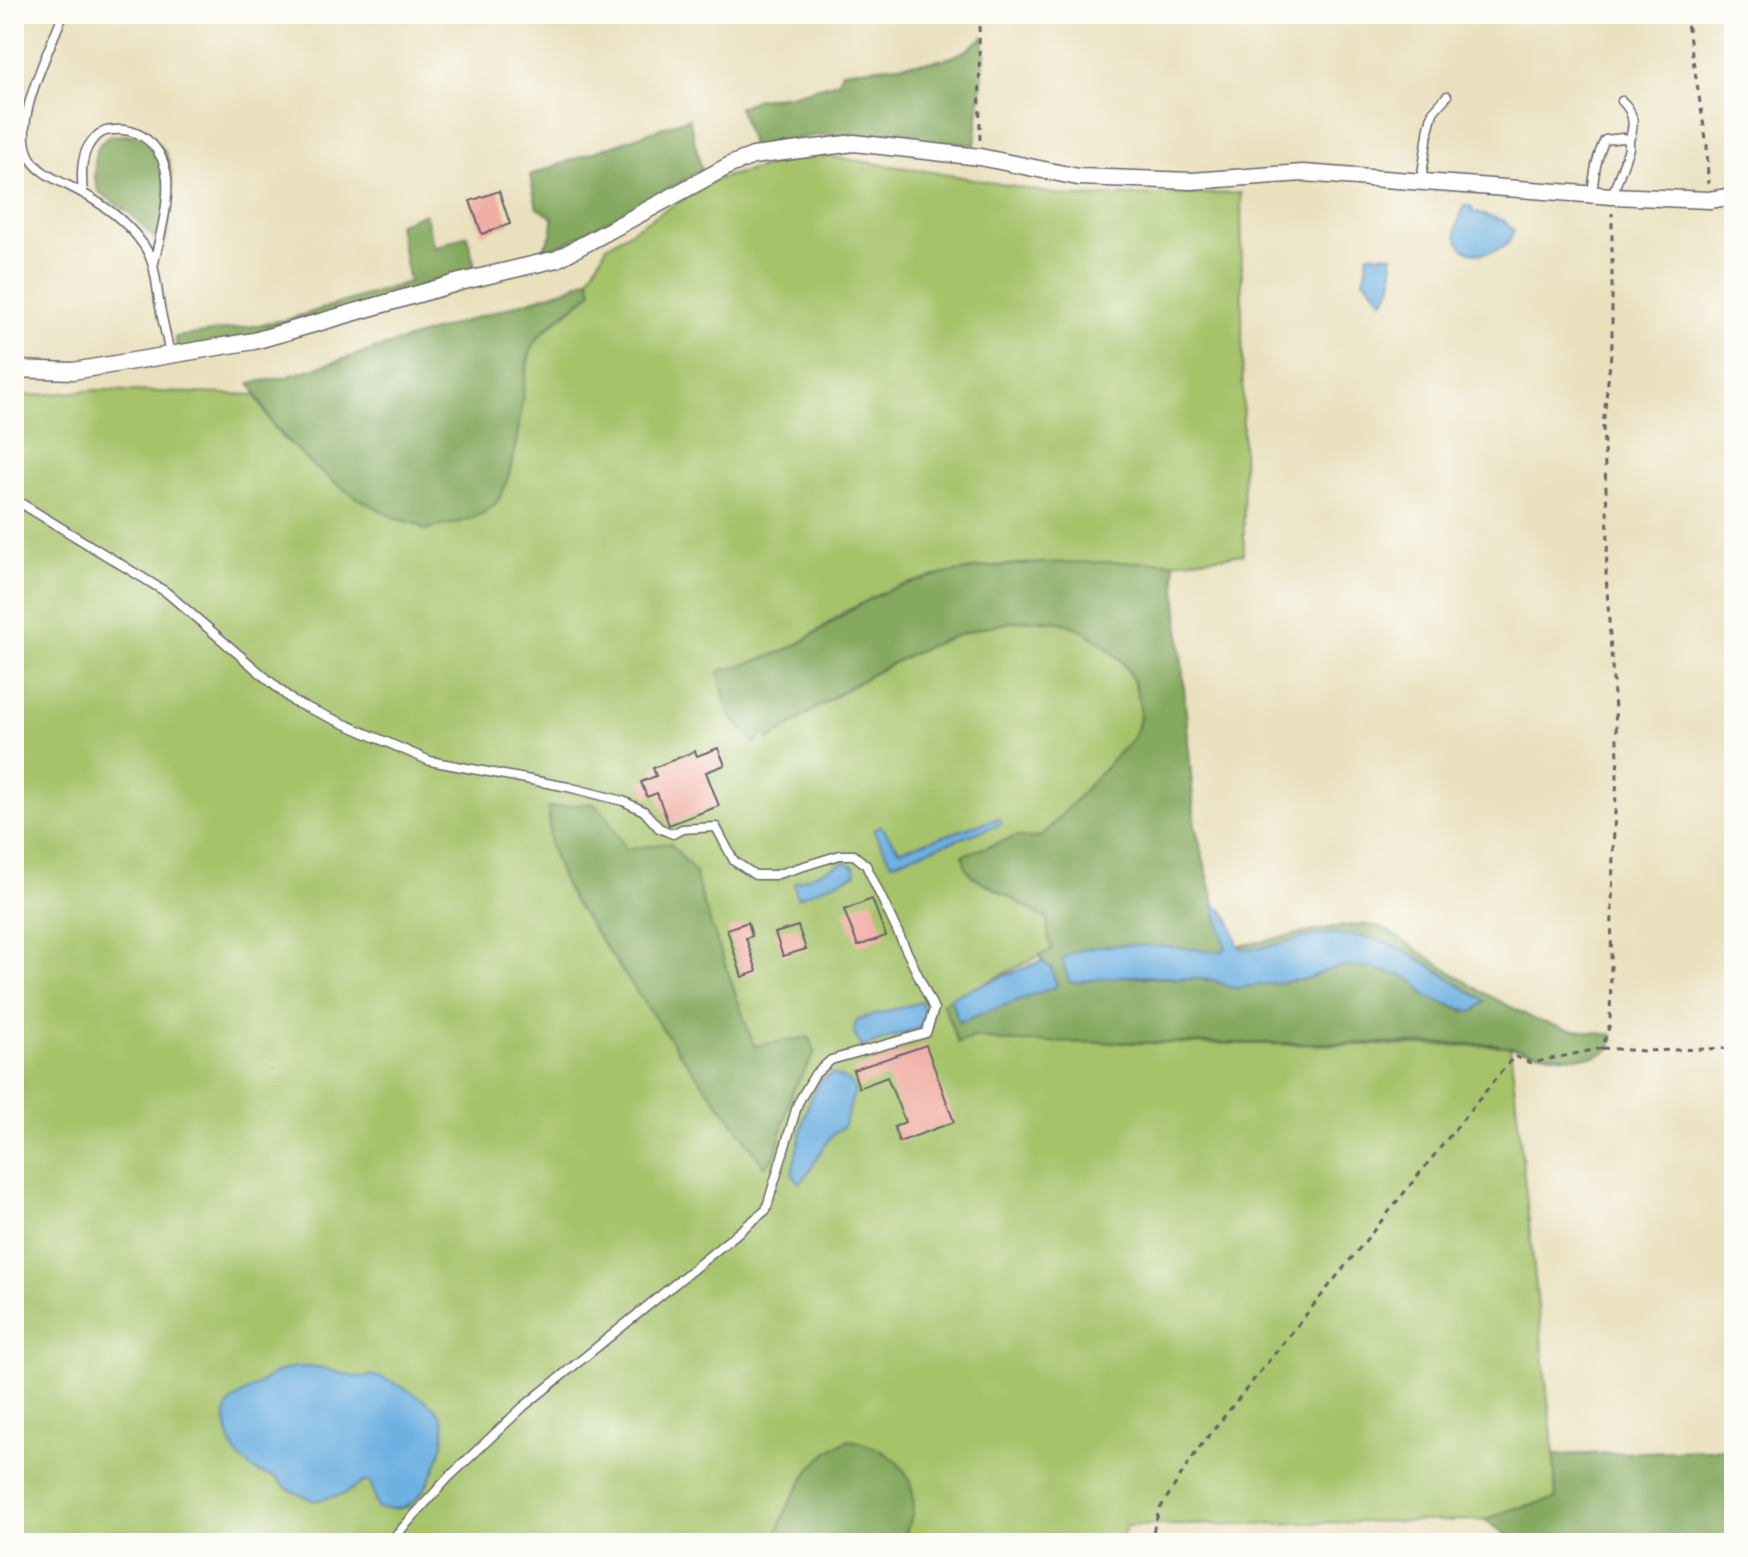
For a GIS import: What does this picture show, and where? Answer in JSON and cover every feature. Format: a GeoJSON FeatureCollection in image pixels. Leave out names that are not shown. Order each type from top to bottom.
{"type":"FeatureCollection","features":[{"type":"Feature","properties":{"kind":"street"},"geometry":{"type":"LineString","coordinates":[[14,369],[73,371],[254,341],[460,282],[557,259],[730,165],[753,156],[854,143],[980,157],[1078,177],[1192,181],[1303,173],[1612,196],[1709,200],[1734,196]]}},
{"type":"Feature","properties":{"kind":"lane"},"geometry":{"type":"LineString","coordinates":[[63,14],[40,67],[24,142],[38,168],[103,205],[129,226],[144,245],[154,265],[170,355]]}},
{"type":"Feature","properties":{"kind":"lane"},"geometry":{"type":"LineString","coordinates":[[1421,182],[1433,112],[1447,96]]}},
{"type":"Feature","properties":{"kind":"lane"},"geometry":{"type":"LineString","coordinates":[[1612,196],[1632,132],[1632,113],[1622,101]]}},
{"type":"Feature","properties":{"kind":"lane"},"geometry":{"type":"LineString","coordinates":[[83,193],[82,164],[93,139],[105,131],[116,129],[143,134],[157,150],[167,176],[164,217],[154,265]]}},
{"type":"Feature","properties":{"kind":"lane"},"geometry":{"type":"LineString","coordinates":[[1592,194],[1595,169],[1605,140],[1629,140]]}},
{"type":"Feature","properties":{"kind":"lane"},"geometry":{"type":"LineString","coordinates":[[14,162],[27,151]]}},
{"type":"Feature","properties":{"kind":"lane"},"geometry":{"type":"LineString","coordinates":[[14,499],[166,592],[294,702],[430,761],[568,787],[623,801],[644,811],[659,828],[673,834],[682,829],[716,827],[734,861],[755,875],[775,875],[840,855],[854,855],[866,865],[934,1009],[926,1033],[831,1060],[815,1074],[798,1103],[766,1210],[523,1407],[448,1478],[389,1543]]}},
{"type":"Feature","properties":{"kind":"path"},"geometry":{"type":"LineString","coordinates":[[979,14],[980,157]]}},
{"type":"Feature","properties":{"kind":"path"},"geometry":{"type":"LineString","coordinates":[[1689,14],[1687,23],[1707,145],[1709,200]]}},
{"type":"Feature","properties":{"kind":"path"},"geometry":{"type":"LineString","coordinates":[[1602,1048],[1610,1024],[1618,756],[1606,575],[1608,531],[1603,426],[1612,345],[1612,196]]}},
{"type":"Feature","properties":{"kind":"path"},"geometry":{"type":"LineString","coordinates":[[1150,1543],[1159,1510],[1208,1437],[1514,1056],[1531,1063],[1602,1048],[1644,1051],[1734,1048]]}},
{"type":"Feature","properties":{"kind":"green space"},"geometry":{"type":"Polygon","coordinates":[[[983,37],[985,53],[975,145],[818,135],[752,147],[739,107],[758,99],[790,95],[838,82],[842,71],[952,57],[983,37]]]}},
{"type":"Feature","properties":{"kind":"green space"},"geometry":{"type":"Polygon","coordinates":[[[689,118],[702,171],[547,253],[544,248],[552,233],[553,219],[537,208],[530,175],[689,118]]]}},
{"type":"Feature","properties":{"kind":"green space"},"geometry":{"type":"Polygon","coordinates":[[[126,135],[154,141],[167,156],[172,196],[164,248],[132,215],[99,192],[95,179],[95,156],[99,145],[109,136],[126,135]]]}},
{"type":"Feature","properties":{"kind":"green space"},"geometry":{"type":"Polygon","coordinates":[[[812,154],[1071,197],[1241,193],[1244,554],[1174,562],[1017,564],[930,577],[887,591],[844,612],[800,643],[767,659],[719,671],[731,717],[756,742],[762,732],[770,740],[832,698],[907,656],[985,627],[1023,621],[1059,622],[1076,627],[1107,647],[1120,660],[1133,681],[1140,714],[1136,731],[1042,837],[1028,839],[971,875],[1047,919],[1052,950],[943,1004],[958,1043],[974,1037],[1011,1042],[1510,1046],[1554,1455],[1556,1499],[1513,1509],[1485,1520],[1126,1526],[1121,1543],[14,1543],[14,397],[99,390],[255,395],[284,439],[397,519],[419,525],[524,381],[531,349],[541,334],[592,292],[589,278],[607,246],[714,180],[812,154]]]}},
{"type":"Feature","properties":{"kind":"green space"},"geometry":{"type":"Polygon","coordinates":[[[425,213],[434,248],[467,235],[477,275],[353,314],[177,352],[175,337],[289,319],[409,282],[398,224],[425,213]]]}},
{"type":"Feature","properties":{"kind":"green space"},"geometry":{"type":"Polygon","coordinates":[[[589,278],[592,292],[552,323],[533,346],[526,369],[514,454],[505,485],[493,506],[469,519],[423,530],[419,525],[397,519],[342,488],[313,466],[273,425],[250,383],[286,377],[567,289],[589,278]]]}},
{"type":"Feature","properties":{"kind":"green space"},"geometry":{"type":"Polygon","coordinates":[[[1174,562],[1195,825],[1226,948],[1222,952],[1132,945],[1123,976],[1215,980],[1230,987],[1306,979],[1340,967],[1369,967],[1406,977],[1416,983],[1427,997],[1466,1012],[1485,1001],[1408,952],[1381,941],[1249,949],[1238,946],[1362,924],[1388,931],[1482,992],[1536,1020],[1567,1029],[1613,1035],[1611,1047],[1602,1054],[1572,1057],[1491,1044],[1011,1042],[975,1037],[958,1043],[943,1004],[950,997],[959,1022],[1051,968],[1040,955],[1052,950],[1047,919],[971,875],[963,855],[1018,836],[1028,839],[1042,836],[1132,739],[1139,724],[1140,706],[1125,666],[1107,647],[1068,624],[1023,621],[985,627],[906,656],[832,698],[769,740],[762,732],[756,743],[731,717],[719,671],[790,648],[877,595],[923,579],[994,566],[1174,562]]]}},
{"type":"Feature","properties":{"kind":"green space"},"geometry":{"type":"Polygon","coordinates":[[[592,803],[605,814],[626,849],[670,843],[695,872],[754,1046],[809,1037],[815,1053],[792,1092],[775,1156],[764,1167],[680,1054],[572,899],[562,879],[550,845],[548,808],[592,803]]]}},
{"type":"Feature","properties":{"kind":"green space"},"geometry":{"type":"Polygon","coordinates":[[[850,1440],[880,1450],[902,1468],[909,1479],[912,1517],[900,1543],[776,1543],[787,1509],[807,1474],[825,1454],[850,1440]]]}},
{"type":"Feature","properties":{"kind":"green space"},"geometry":{"type":"Polygon","coordinates":[[[1734,1449],[1734,1543],[1519,1543],[1485,1520],[1513,1509],[1556,1499],[1554,1455],[1734,1449]]]}},
{"type":"Feature","properties":{"kind":"water"},"geometry":{"type":"Polygon","coordinates":[[[1464,206],[1471,206],[1473,212],[1505,221],[1514,231],[1508,243],[1485,253],[1462,247],[1456,231],[1464,206]]]}},
{"type":"Feature","properties":{"kind":"water"},"geometry":{"type":"Polygon","coordinates":[[[1368,254],[1392,255],[1393,280],[1383,301],[1364,279],[1368,254]]]}},
{"type":"Feature","properties":{"kind":"water"},"geometry":{"type":"Polygon","coordinates":[[[999,818],[1001,824],[892,863],[873,830],[880,825],[900,850],[999,818]]]}},
{"type":"Feature","properties":{"kind":"water"},"geometry":{"type":"Polygon","coordinates":[[[844,862],[854,866],[856,874],[797,898],[794,883],[844,862]]]}},
{"type":"Feature","properties":{"kind":"water"},"geometry":{"type":"Polygon","coordinates":[[[1214,905],[1228,917],[1238,946],[1242,949],[1330,934],[1368,938],[1387,943],[1420,959],[1485,1001],[1475,1011],[1458,1008],[1427,997],[1416,983],[1406,977],[1369,967],[1340,967],[1306,979],[1237,988],[1214,980],[1146,976],[1070,983],[1062,961],[1073,953],[1091,948],[1138,945],[1222,952],[1226,948],[1214,905]]]}},
{"type":"Feature","properties":{"kind":"water"},"geometry":{"type":"Polygon","coordinates":[[[1042,961],[1051,968],[1057,986],[959,1022],[950,997],[1042,961]]]}},
{"type":"Feature","properties":{"kind":"water"},"geometry":{"type":"Polygon","coordinates":[[[921,1002],[926,1018],[921,1027],[862,1047],[857,1040],[855,1027],[858,1019],[921,1002]]]}},
{"type":"Feature","properties":{"kind":"water"},"geometry":{"type":"Polygon","coordinates":[[[833,1074],[849,1081],[855,1090],[843,1128],[831,1137],[800,1183],[792,1173],[806,1111],[818,1082],[833,1074]]]}},
{"type":"Feature","properties":{"kind":"water"},"geometry":{"type":"Polygon","coordinates":[[[296,1367],[319,1367],[353,1377],[382,1378],[412,1392],[438,1412],[444,1427],[440,1452],[430,1479],[416,1500],[401,1508],[377,1508],[371,1485],[364,1482],[344,1494],[314,1501],[286,1488],[276,1477],[259,1473],[240,1459],[230,1442],[225,1415],[228,1406],[277,1372],[296,1367]]]}},
{"type":"Feature","properties":{"kind":"building"},"geometry":{"type":"Polygon","coordinates":[[[499,191],[510,224],[482,234],[470,201],[499,191]]]}},
{"type":"Feature","properties":{"kind":"building"},"geometry":{"type":"Polygon","coordinates":[[[718,748],[725,765],[706,772],[719,806],[669,825],[657,793],[647,797],[641,782],[656,776],[653,768],[695,751],[697,756],[718,748]]]}},
{"type":"Feature","properties":{"kind":"building"},"geometry":{"type":"Polygon","coordinates":[[[872,899],[886,936],[858,946],[844,910],[872,899]]]}},
{"type":"Feature","properties":{"kind":"building"},"geometry":{"type":"Polygon","coordinates":[[[748,922],[752,936],[746,938],[757,971],[742,977],[727,929],[748,922]]]}},
{"type":"Feature","properties":{"kind":"building"},"geometry":{"type":"Polygon","coordinates":[[[798,926],[806,949],[783,956],[775,933],[798,926]]]}},
{"type":"Feature","properties":{"kind":"building"},"geometry":{"type":"Polygon","coordinates":[[[926,1045],[954,1122],[899,1142],[894,1127],[905,1122],[887,1077],[859,1088],[853,1070],[926,1045]]]}}]}
